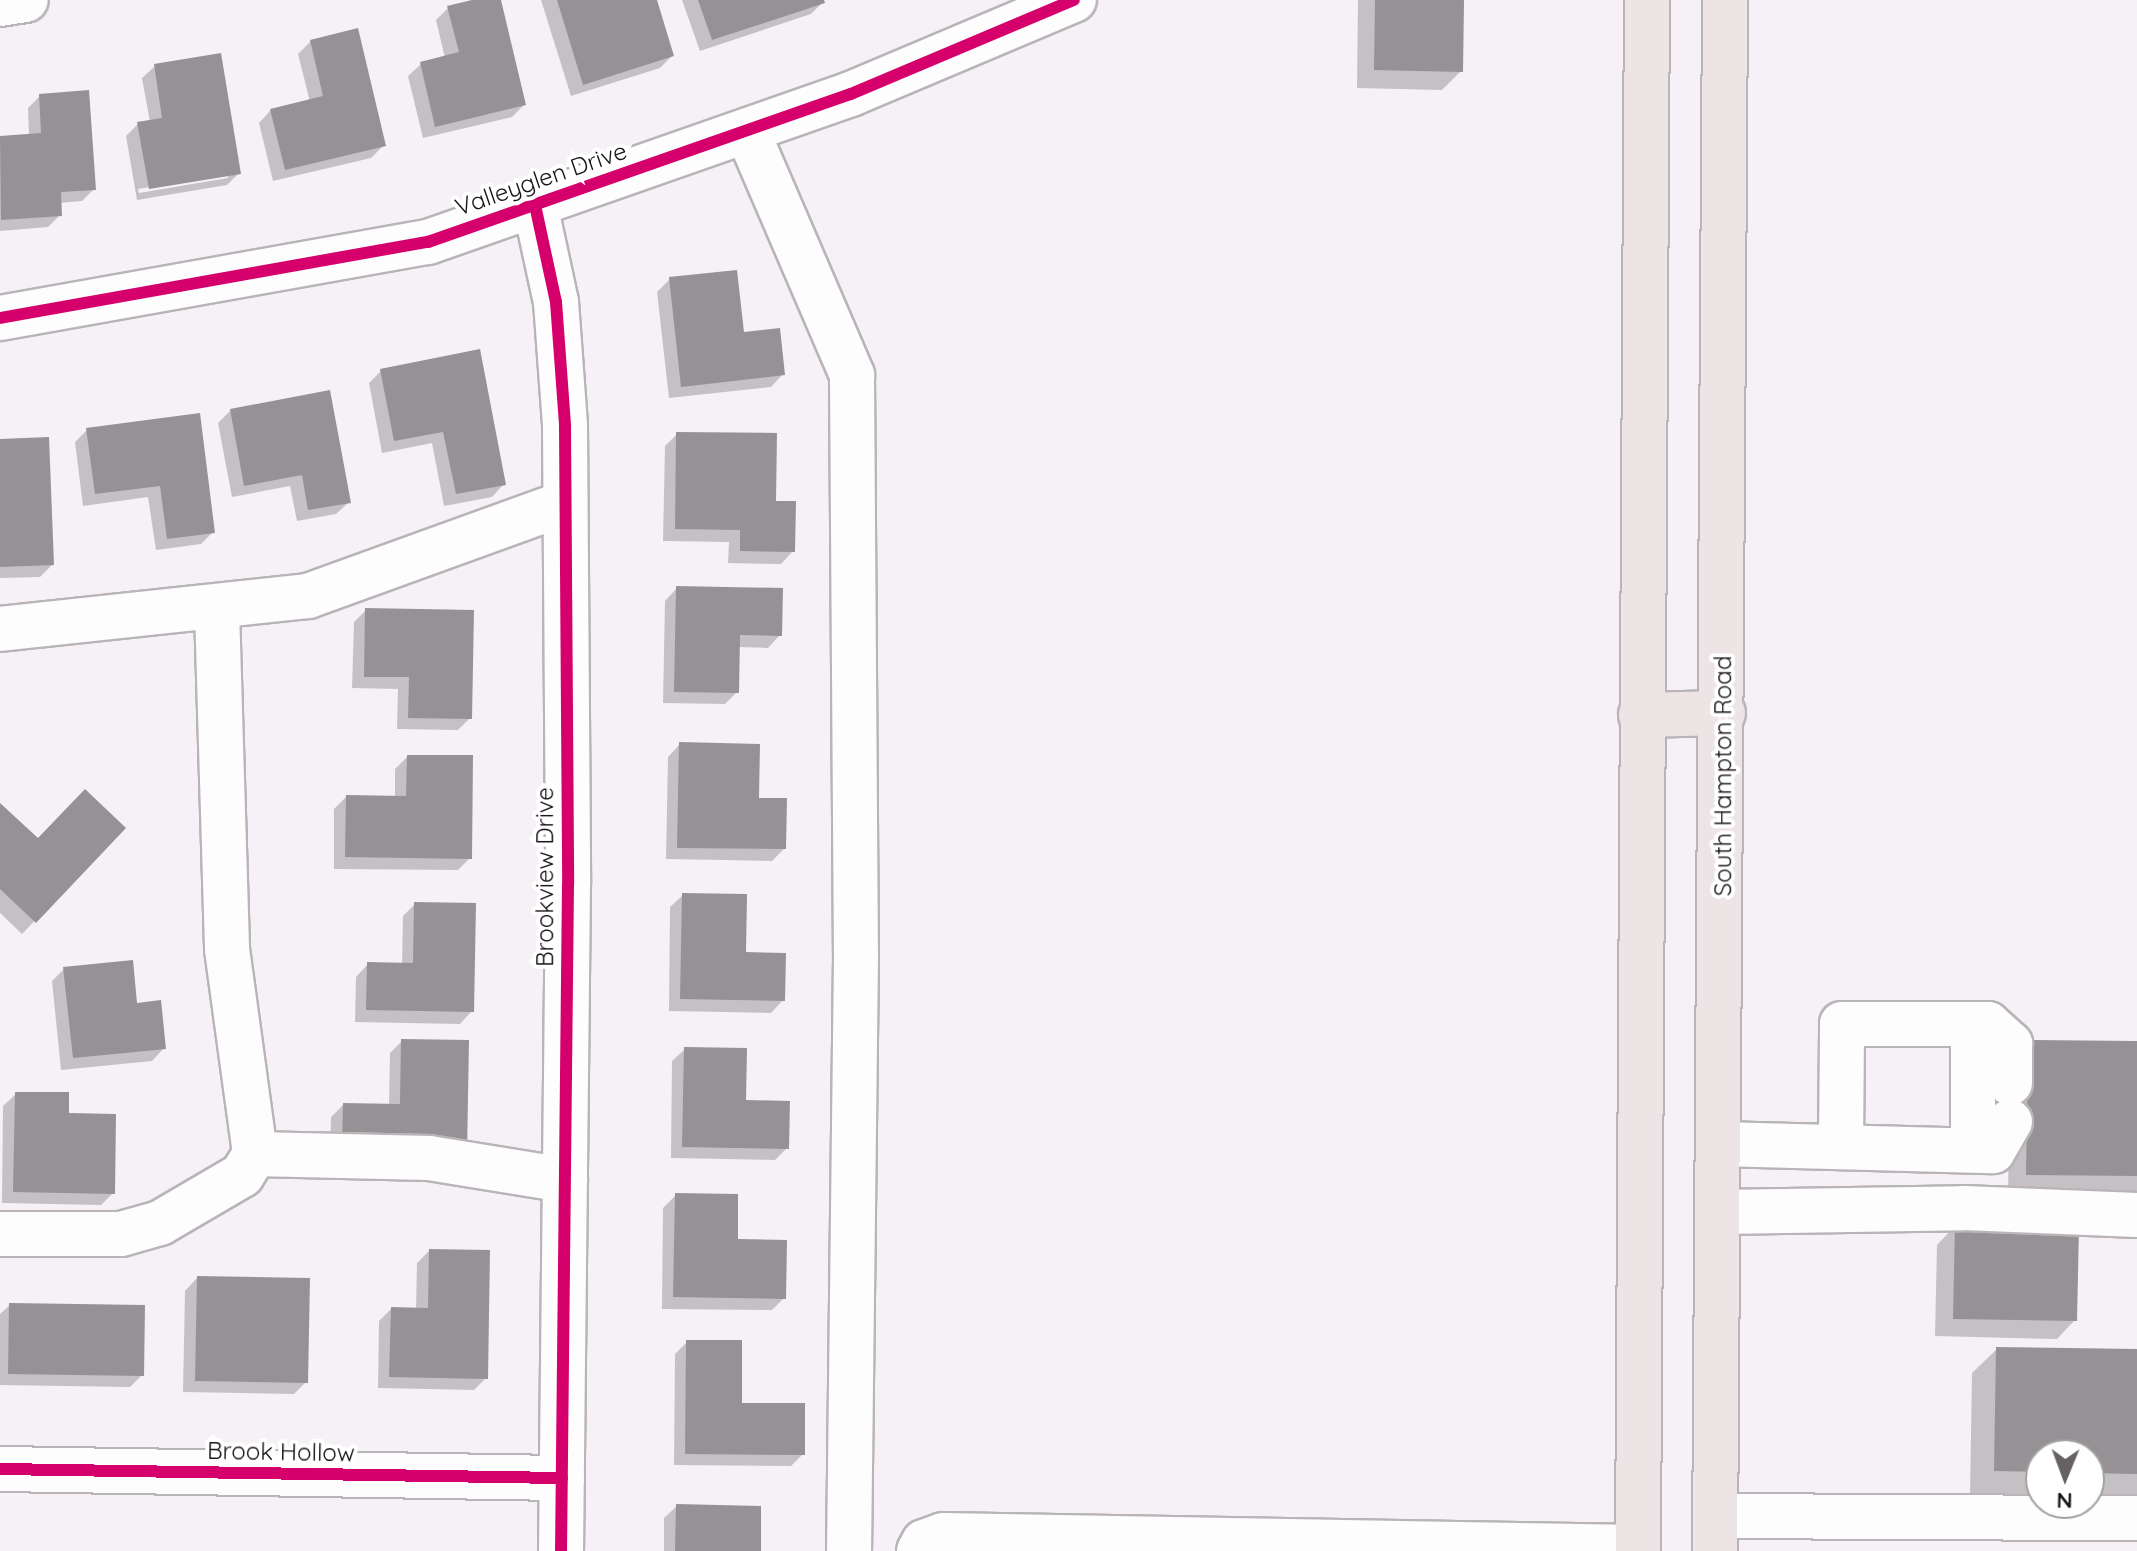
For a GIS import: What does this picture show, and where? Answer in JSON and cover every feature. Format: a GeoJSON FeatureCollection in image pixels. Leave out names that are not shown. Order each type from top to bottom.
{"type":"FeatureCollection","features":[{"type":"Feature","properties":{"kind":"main road"},"geometry":{"type":"LineString","coordinates":[[1638,1549],[1647,0]]}},
{"type":"Feature","properties":{"kind":"main road","name":"South Hampton Road"},"geometry":{"type":"LineString","coordinates":[[1716,1534],[1725,0]]}},
{"type":"Feature","properties":{"kind":"main road"},"geometry":{"type":"LineString","coordinates":[[1641,715],[1723,713]]}},
{"type":"Feature","properties":{"kind":"street"},"geometry":{"type":"LineString","coordinates":[[0,4],[26,0]]}},
{"type":"Feature","properties":{"kind":"street","name":"Valleyglen Drive"},"geometry":{"type":"LineString","coordinates":[[0,318],[428,242],[851,94],[1074,0]]}},
{"type":"Feature","properties":{"kind":"street"},"geometry":{"type":"LineString","coordinates":[[747,131],[852,375],[856,956],[849,1551]]}},
{"type":"Feature","properties":{"kind":"street","name":"Brookview Drive"},"geometry":{"type":"LineString","coordinates":[[535,205],[556,302],[565,503],[565,1180],[561,1551]]}},
{"type":"Feature","properties":{"kind":"street"},"geometry":{"type":"LineString","coordinates":[[0,629],[217,610],[308,596],[565,503]]}},
{"type":"Feature","properties":{"kind":"street"},"geometry":{"type":"LineString","coordinates":[[0,1234],[121,1234],[160,1223],[242,1175],[255,1154],[227,949],[217,610]]}},
{"type":"Feature","properties":{"kind":"street"},"geometry":{"type":"LineString","coordinates":[[1719,1144],[1993,1151],[2010,1103],[2010,1044],[1988,1024],[1842,1024],[1841,1147]]}},
{"type":"Feature","properties":{"kind":"street"},"geometry":{"type":"LineString","coordinates":[[1973,1024],[1973,1150]]}},
{"type":"Feature","properties":{"kind":"street"},"geometry":{"type":"LineString","coordinates":[[255,1154],[429,1158],[565,1180]]}},
{"type":"Feature","properties":{"kind":"street"},"geometry":{"type":"LineString","coordinates":[[1719,1212],[1964,1208],[2137,1215]]}},
{"type":"Feature","properties":{"kind":"street","name":"Brook Hollow"},"geometry":{"type":"LineString","coordinates":[[0,1469],[562,1478]]}},
{"type":"Feature","properties":{"kind":"street"},"geometry":{"type":"LineString","coordinates":[[1716,1534],[2137,1518]]}},
{"type":"Feature","properties":{"kind":"street"},"geometry":{"type":"LineString","coordinates":[[919,1551],[924,1542],[943,1535],[1638,1549]]}},
{"type":"Feature","properties":{"kind":"building"},"geometry":{"type":"Polygon","coordinates":[[[472,0],[501,0],[526,105],[435,127],[420,62],[459,52],[447,6],[472,0]]]}},
{"type":"Feature","properties":{"kind":"building"},"geometry":{"type":"Polygon","coordinates":[[[557,0],[657,0],[674,56],[583,85],[557,0]]]}},
{"type":"Feature","properties":{"kind":"building"},"geometry":{"type":"Polygon","coordinates":[[[698,0],[824,0],[825,3],[712,40],[698,0]]]}},
{"type":"Feature","properties":{"kind":"building"},"geometry":{"type":"Polygon","coordinates":[[[1375,0],[1464,0],[1463,72],[1374,70],[1375,0]]]}},
{"type":"Feature","properties":{"kind":"building"},"geometry":{"type":"Polygon","coordinates":[[[358,28],[386,146],[285,170],[270,109],[323,96],[310,40],[358,28]]]}},
{"type":"Feature","properties":{"kind":"building"},"geometry":{"type":"Polygon","coordinates":[[[221,53],[241,174],[149,189],[137,122],[162,118],[154,64],[221,53]]]}},
{"type":"Feature","properties":{"kind":"building"},"geometry":{"type":"Polygon","coordinates":[[[89,90],[96,190],[61,192],[62,216],[1,220],[0,136],[41,133],[39,94],[89,90]]]}},
{"type":"Feature","properties":{"kind":"building"},"geometry":{"type":"Polygon","coordinates":[[[737,270],[744,332],[780,328],[785,375],[681,387],[669,277],[737,270]]]}},
{"type":"Feature","properties":{"kind":"building"},"geometry":{"type":"Polygon","coordinates":[[[480,349],[506,485],[456,494],[443,432],[394,441],[380,369],[480,349]]]}},
{"type":"Feature","properties":{"kind":"building"},"geometry":{"type":"Polygon","coordinates":[[[330,390],[351,503],[308,510],[302,475],[244,486],[230,409],[330,390]]]}},
{"type":"Feature","properties":{"kind":"building"},"geometry":{"type":"Polygon","coordinates":[[[200,413],[215,533],[167,539],[160,486],[95,494],[86,428],[200,413]]]}},
{"type":"Feature","properties":{"kind":"building"},"geometry":{"type":"Polygon","coordinates":[[[676,432],[777,433],[776,501],[796,501],[795,552],[740,551],[740,530],[675,529],[676,432]]]}},
{"type":"Feature","properties":{"kind":"building"},"geometry":{"type":"Polygon","coordinates":[[[49,437],[54,565],[0,567],[0,439],[49,437]]]}},
{"type":"Feature","properties":{"kind":"building"},"geometry":{"type":"Polygon","coordinates":[[[676,586],[783,588],[782,636],[740,635],[739,693],[674,692],[676,586]]]}},
{"type":"Feature","properties":{"kind":"building"},"geometry":{"type":"Polygon","coordinates":[[[365,608],[474,610],[472,719],[408,718],[409,677],[364,677],[365,608]]]}},
{"type":"Feature","properties":{"kind":"building"},"geometry":{"type":"Polygon","coordinates":[[[679,742],[760,744],[759,798],[787,798],[786,849],[677,848],[679,742]]]}},
{"type":"Feature","properties":{"kind":"building"},"geometry":{"type":"Polygon","coordinates":[[[407,755],[473,755],[472,859],[345,857],[346,795],[406,796],[407,755]]]}},
{"type":"Feature","properties":{"kind":"building"},"geometry":{"type":"Polygon","coordinates":[[[85,789],[126,828],[36,923],[0,889],[0,803],[38,838],[85,789]]]}},
{"type":"Feature","properties":{"kind":"building"},"geometry":{"type":"Polygon","coordinates":[[[682,893],[747,894],[746,952],[786,953],[785,1001],[680,999],[682,893]]]}},
{"type":"Feature","properties":{"kind":"building"},"geometry":{"type":"Polygon","coordinates":[[[414,902],[476,903],[474,1012],[366,1010],[367,962],[413,963],[414,902]]]}},
{"type":"Feature","properties":{"kind":"building"},"geometry":{"type":"Polygon","coordinates":[[[133,960],[137,1003],[161,1000],[166,1049],[73,1058],[63,967],[133,960]]]}},
{"type":"Feature","properties":{"kind":"building"},"geometry":{"type":"Polygon","coordinates":[[[401,1039],[469,1040],[467,1154],[342,1152],[343,1103],[400,1104],[401,1039]]]}},
{"type":"Feature","properties":{"kind":"building"},"geometry":{"type":"Polygon","coordinates":[[[2028,1040],[2137,1041],[2137,1176],[2026,1175],[2028,1040]]]}},
{"type":"Feature","properties":{"kind":"building"},"geometry":{"type":"Polygon","coordinates":[[[684,1047],[747,1048],[746,1100],[790,1101],[789,1149],[682,1147],[684,1047]]]}},
{"type":"Feature","properties":{"kind":"building"},"geometry":{"type":"Polygon","coordinates":[[[15,1092],[69,1092],[69,1113],[116,1114],[115,1194],[13,1192],[15,1092]]]}},
{"type":"Feature","properties":{"kind":"building"},"geometry":{"type":"Polygon","coordinates":[[[675,1193],[738,1194],[738,1239],[787,1240],[786,1299],[673,1297],[675,1193]]]}},
{"type":"Feature","properties":{"kind":"building"},"geometry":{"type":"Polygon","coordinates":[[[1955,1224],[2079,1227],[2077,1321],[1953,1319],[1955,1224]]]}},
{"type":"Feature","properties":{"kind":"building"},"geometry":{"type":"Polygon","coordinates":[[[429,1249],[490,1250],[488,1379],[389,1377],[391,1307],[428,1308],[429,1249]]]}},
{"type":"Feature","properties":{"kind":"building"},"geometry":{"type":"Polygon","coordinates":[[[197,1276],[310,1278],[308,1383],[195,1381],[197,1276]]]}},
{"type":"Feature","properties":{"kind":"building"},"geometry":{"type":"Polygon","coordinates":[[[9,1303],[145,1305],[144,1376],[8,1374],[9,1303]]]}},
{"type":"Feature","properties":{"kind":"building"},"geometry":{"type":"Polygon","coordinates":[[[686,1340],[742,1340],[742,1403],[805,1403],[805,1455],[685,1454],[686,1340]]]}},
{"type":"Feature","properties":{"kind":"building"},"geometry":{"type":"Polygon","coordinates":[[[1996,1347],[2137,1349],[2137,1474],[2105,1473],[2105,1439],[2025,1439],[2025,1472],[1994,1471],[1996,1347]]]}},
{"type":"Feature","properties":{"kind":"building"},"geometry":{"type":"Polygon","coordinates":[[[676,1504],[761,1506],[761,1551],[675,1551],[676,1504]]]}},
{"type":"Feature","properties":{"kind":"cycle path"},"geometry":{"type":"LineString","coordinates":[[0,318],[428,242],[851,94],[1074,0]]}},
{"type":"Feature","properties":{"kind":"cycle path"},"geometry":{"type":"LineString","coordinates":[[535,205],[556,302],[565,426],[568,884],[561,1551]]}},
{"type":"Feature","properties":{"kind":"cycle path"},"geometry":{"type":"LineString","coordinates":[[0,1469],[562,1478]]}}]}
